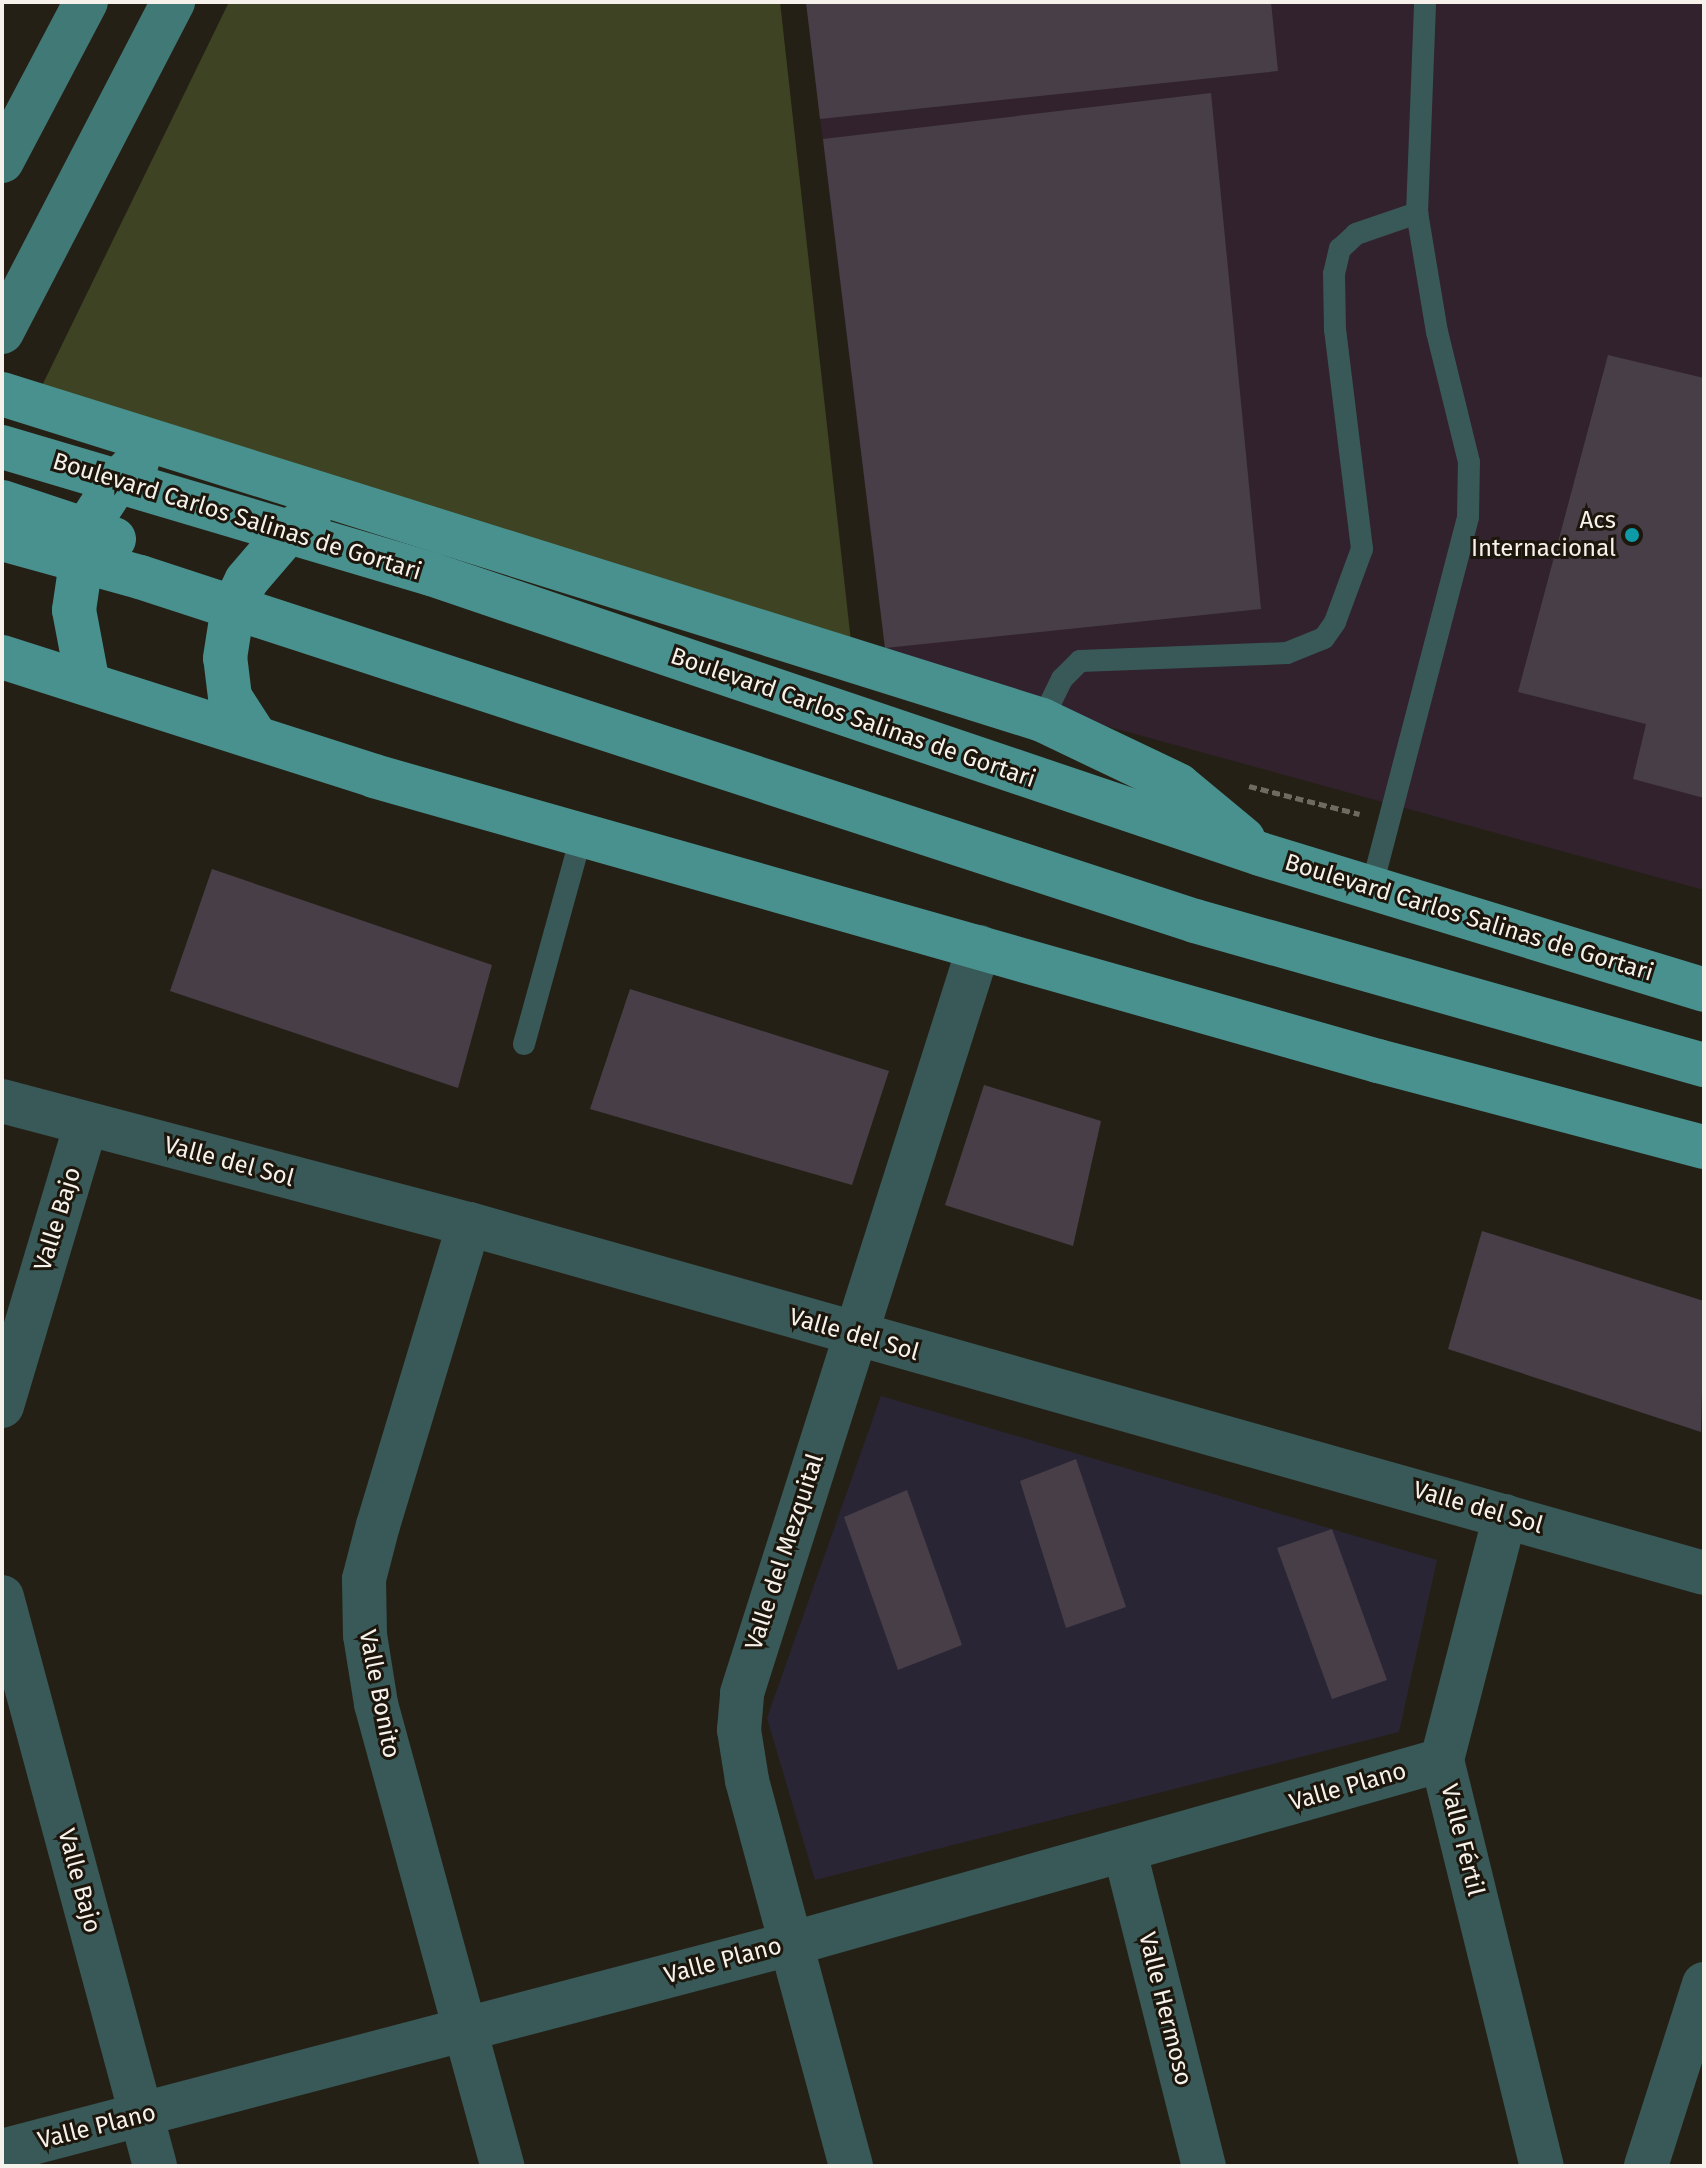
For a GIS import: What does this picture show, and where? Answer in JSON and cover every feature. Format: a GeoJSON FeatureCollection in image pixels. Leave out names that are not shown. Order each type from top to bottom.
{"type":"FeatureCollection","features":[{"type":"Feature","properties":{"kind":"main road"},"geometry":{"type":"LineString","coordinates":[[2,161],[86,2]]}},
{"type":"Feature","properties":{"kind":"main road"},"geometry":{"type":"LineString","coordinates":[[2,332],[173,2]]}},
{"type":"Feature","properties":{"kind":"main road"},"geometry":{"type":"LineString","coordinates":[[2,394],[1042,720],[1178,785],[1260,854]]}},
{"type":"Feature","properties":{"kind":"main road"},"geometry":{"type":"LineString","coordinates":[[88,684],[74,610],[86,529],[116,483],[156,444]]}},
{"type":"Feature","properties":{"kind":"main road","name":"Boulevard Carlos Salinas de Gortari"},"geometry":{"type":"LineString","coordinates":[[2,447],[431,574],[1260,854],[1704,990]]}},
{"type":"Feature","properties":{"kind":"main road"},"geometry":{"type":"LineString","coordinates":[[255,736],[230,697],[225,658],[233,607],[246,581],[288,532],[338,499]]}},
{"type":"Feature","properties":{"kind":"main road"},"geometry":{"type":"LineString","coordinates":[[2,502],[246,581]]}},
{"type":"Feature","properties":{"kind":"main road"},"geometry":{"type":"LineString","coordinates":[[2,539],[155,582],[1195,921],[1704,1065]]}},
{"type":"Feature","properties":{"kind":"main road"},"geometry":{"type":"LineString","coordinates":[[2,657],[582,833],[979,947],[1704,1147]]}},
{"type":"Feature","properties":{"kind":"street","name":"Valle del Mezquital"},"geometry":{"type":"LineString","coordinates":[[851,2166],[794,1943],[747,1780],[739,1730],[742,1693],[762,1618],[856,1336],[979,947]]}},
{"type":"Feature","properties":{"kind":"street","name":"Valle del Sol"},"geometry":{"type":"LineString","coordinates":[[2,1101],[469,1224],[856,1336],[1704,1573]]}},
{"type":"Feature","properties":{"kind":"street","name":"Valle Bajo"},"geometry":{"type":"LineString","coordinates":[[2,1406],[86,1124]]}},
{"type":"Feature","properties":{"kind":"street","name":"Valle Bonito"},"geometry":{"type":"LineString","coordinates":[[469,1224],[364,1579],[365,1635],[376,1704],[502,2166]]}},
{"type":"Feature","properties":{"kind":"street","name":"Valle Fértil"},"geometry":{"type":"LineString","coordinates":[[1505,1516],[1442,1760],[1542,2166]]}},
{"type":"Feature","properties":{"kind":"street","name":"Valle Bajo"},"geometry":{"type":"LineString","coordinates":[[2,1597],[155,2166]]}},
{"type":"Feature","properties":{"kind":"street","name":"Valle Plano"},"geometry":{"type":"LineString","coordinates":[[2,2151],[794,1943],[1442,1760]]}},
{"type":"Feature","properties":{"kind":"street","name":"Valle Hermoso"},"geometry":{"type":"LineString","coordinates":[[1125,1852],[1204,2166]]}},
{"type":"Feature","properties":{"kind":"street"},"geometry":{"type":"LineString","coordinates":[[1646,2166],[1704,1984]]}},
{"type":"Feature","properties":{"kind":"lane"},"geometry":{"type":"LineString","coordinates":[[1372,886],[1392,822],[1468,517],[1469,462],[1437,332],[1417,213],[1425,2]]}},
{"type":"Feature","properties":{"kind":"lane"},"geometry":{"type":"LineString","coordinates":[[1042,720],[1062,679],[1080,661],[1287,653],[1324,638],[1335,622],[1362,549],[1335,330],[1334,274],[1340,249],[1356,234],[1417,213]]}},
{"type":"Feature","properties":{"kind":"lane"},"geometry":{"type":"LineString","coordinates":[[524,1044],[582,833]]}},
{"type":"Feature","properties":{"kind":"path"},"geometry":{"type":"LineString","coordinates":[[1240,797],[1247,785],[1392,822]]}},
{"type":"Feature","properties":{"kind":"shaded area"},"geometry":{"type":"Polygon","coordinates":[[[806,2],[1704,2],[1704,890],[887,666],[806,2]]]}},
{"type":"Feature","properties":{"kind":"shaded area"},"geometry":{"type":"Polygon","coordinates":[[[881,1396],[1437,1560],[1399,1732],[815,1880],[767,1718],[881,1396]]]}},
{"type":"Feature","properties":{"kind":"green space"},"geometry":{"type":"Polygon","coordinates":[[[229,2],[780,2],[852,651],[37,396],[229,2]]]}},
{"type":"Feature","properties":{"kind":"building"},"geometry":{"type":"Polygon","coordinates":[[[806,2],[1271,2],[1278,71],[820,119],[806,2]]]}},
{"type":"Feature","properties":{"kind":"building"},"geometry":{"type":"Polygon","coordinates":[[[1211,93],[1261,609],[885,648],[823,139],[1211,93]]]}},
{"type":"Feature","properties":{"kind":"building","name":"Acs Internacional"},"geometry":{"type":"Polygon","coordinates":[[[1608,355],[1704,378],[1704,798],[1633,779],[1646,724],[1518,692],[1608,355]]]}},
{"type":"Feature","properties":{"kind":"building"},"geometry":{"type":"Polygon","coordinates":[[[212,869],[492,965],[458,1088],[170,991],[212,869]]]}},
{"type":"Feature","properties":{"kind":"building"},"geometry":{"type":"Polygon","coordinates":[[[630,989],[889,1071],[852,1185],[590,1109],[630,989]]]}},
{"type":"Feature","properties":{"kind":"building"},"geometry":{"type":"Polygon","coordinates":[[[984,1085],[1101,1121],[1073,1246],[945,1205],[984,1085]]]}},
{"type":"Feature","properties":{"kind":"building"},"geometry":{"type":"Polygon","coordinates":[[[1482,1231],[1704,1301],[1701,1432],[1448,1349],[1482,1231]]]}},
{"type":"Feature","properties":{"kind":"building"},"geometry":{"type":"Polygon","coordinates":[[[1076,1459],[1126,1607],[1066,1628],[1020,1481],[1076,1459]]]}},
{"type":"Feature","properties":{"kind":"building"},"geometry":{"type":"Polygon","coordinates":[[[907,1490],[962,1645],[898,1670],[844,1517],[907,1490]]]}},
{"type":"Feature","properties":{"kind":"building"},"geometry":{"type":"Polygon","coordinates":[[[1332,1529],[1387,1680],[1332,1699],[1277,1548],[1332,1529]]]}},
{"type":"Feature","properties":{"kind":"place","name":"Acs Internacional"},"geometry":{"type":"Point","coordinates":[1632,535]}}]}
